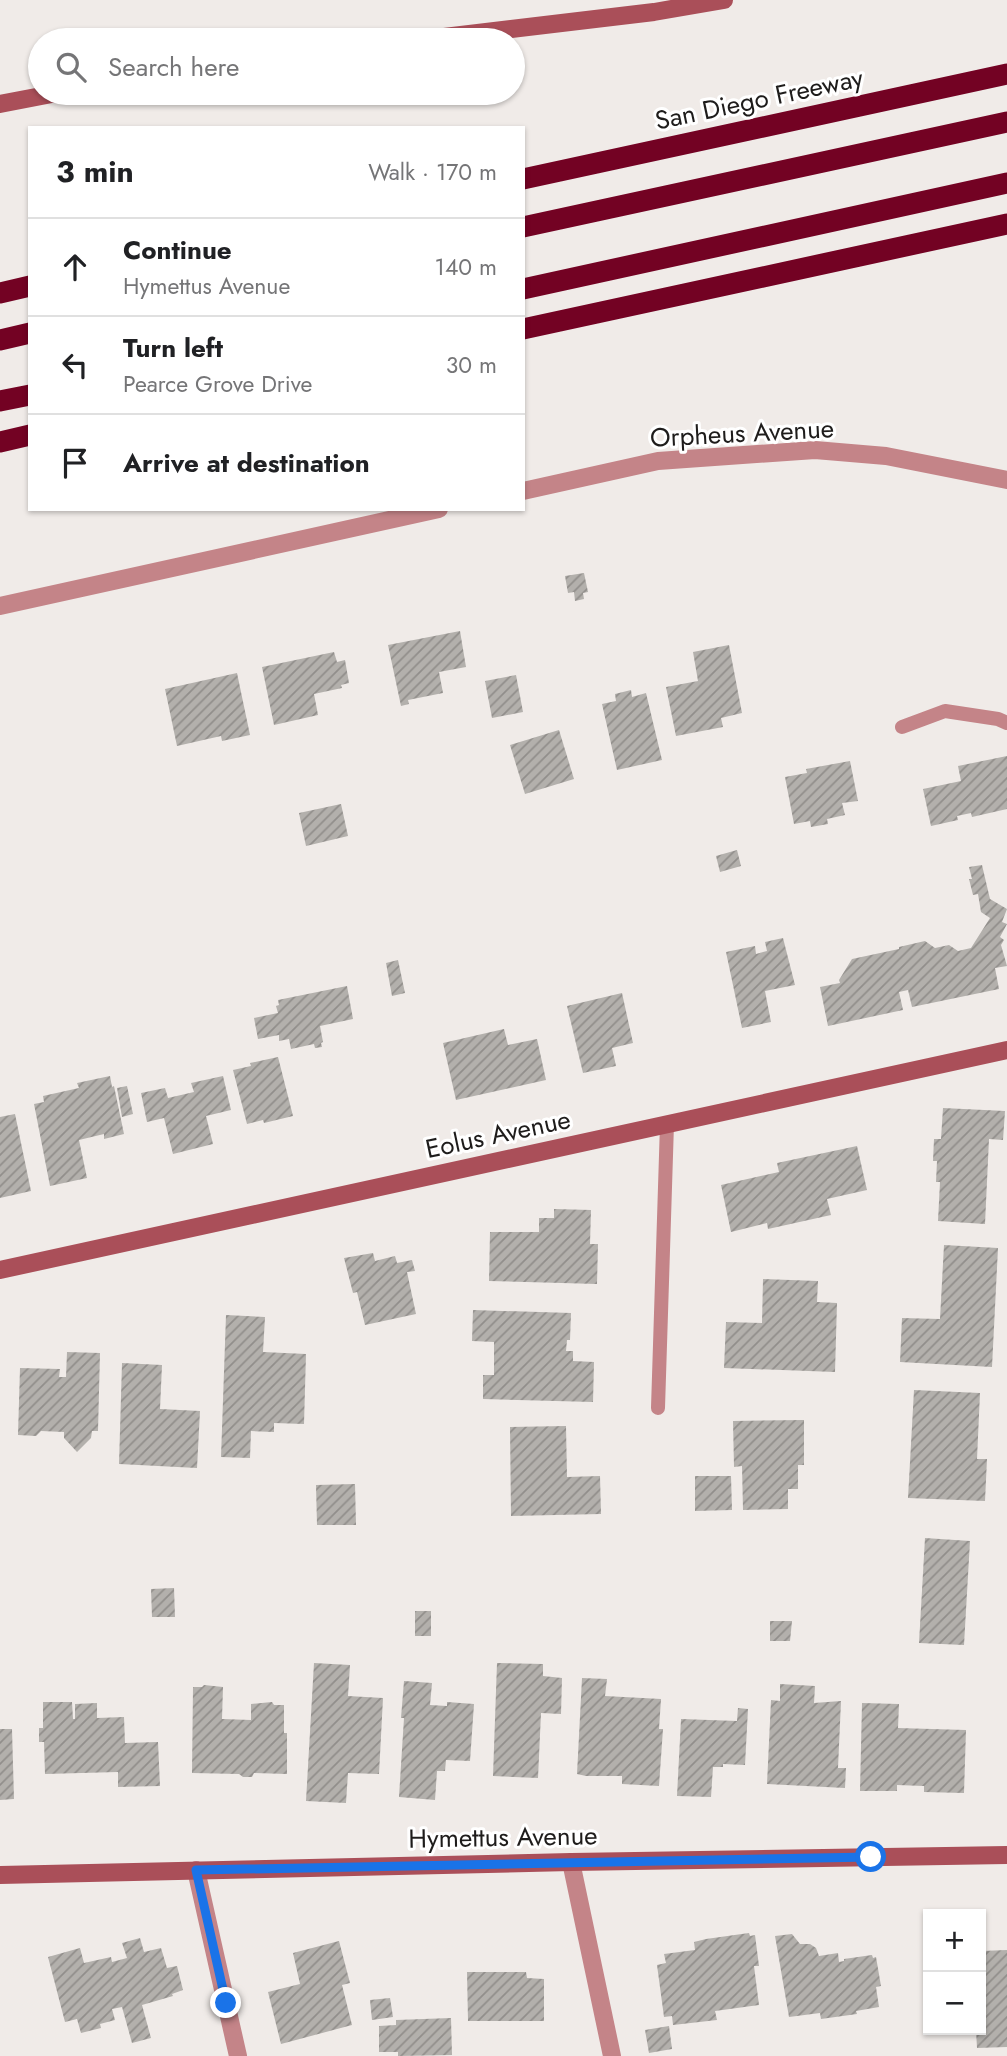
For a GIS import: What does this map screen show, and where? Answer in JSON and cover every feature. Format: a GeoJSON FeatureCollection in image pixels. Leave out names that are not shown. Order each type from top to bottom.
{"type":"FeatureCollection","features":[{"type":"Feature","properties":{"kind":"highway","name":"San Diego Freeway"},"geometry":{"type":"LineString","coordinates":[[525,179],[1007,74]]}},
{"type":"Feature","properties":{"kind":"highway"},"geometry":{"type":"LineString","coordinates":[[525,226],[1007,122]]}},
{"type":"Feature","properties":{"kind":"highway"},"geometry":{"type":"LineString","coordinates":[[525,289],[1007,183]]}},
{"type":"Feature","properties":{"kind":"highway"},"geometry":{"type":"LineString","coordinates":[[525,329],[1007,224]]}},
{"type":"Feature","properties":{"kind":"highway"},"geometry":{"type":"LineString","coordinates":[[0,292],[28,286]]}},
{"type":"Feature","properties":{"kind":"highway"},"geometry":{"type":"LineString","coordinates":[[0,340],[28,333]]}},
{"type":"Feature","properties":{"kind":"highway"},"geometry":{"type":"LineString","coordinates":[[0,401],[28,395]]}},
{"type":"Feature","properties":{"kind":"highway"},"geometry":{"type":"LineString","coordinates":[[0,442],[28,435]]}},
{"type":"Feature","properties":{"kind":"street"},"geometry":{"type":"LineString","coordinates":[[502,28],[653,6],[724,0]]}},
{"type":"Feature","properties":{"kind":"street"},"geometry":{"type":"LineString","coordinates":[[0,104],[28,99]]}},
{"type":"Feature","properties":{"kind":"street","name":"Orpheus Avenue"},"geometry":{"type":"LineString","coordinates":[[525,491],[659,461],[816,450],[886,456],[1007,480]]}},
{"type":"Feature","properties":{"kind":"street"},"geometry":{"type":"LineString","coordinates":[[0,606],[430,511]]}},
{"type":"Feature","properties":{"kind":"street","name":"Eolus Avenue"},"geometry":{"type":"LineString","coordinates":[[0,1270],[1007,1050]]}},
{"type":"Feature","properties":{"kind":"street","name":"Hymettus Avenue"},"geometry":{"type":"LineString","coordinates":[[0,1875],[1007,1855]]}},
{"type":"Feature","properties":{"kind":"street"},"geometry":{"type":"LineString","coordinates":[[571,1862],[612,2056]]}},
{"type":"Feature","properties":{"kind":"street"},"geometry":{"type":"LineString","coordinates":[[196,1870],[238,2056]]}},
{"type":"Feature","properties":{"kind":"lane"},"geometry":{"type":"LineString","coordinates":[[902,727],[945,711],[998,719],[1007,723]]}},
{"type":"Feature","properties":{"kind":"lane"},"geometry":{"type":"LineString","coordinates":[[657,1408],[667,1124]]}},
{"type":"Feature","properties":{"kind":"building"},"geometry":{"type":"Polygon","coordinates":[[[584,573],[588,592],[583,593],[584,599],[575,601],[574,592],[568,593],[565,576],[584,573]]]}},
{"type":"Feature","properties":{"kind":"building"},"geometry":{"type":"Polygon","coordinates":[[[460,631],[466,667],[439,672],[443,693],[408,700],[409,704],[401,706],[388,645],[460,631]]]}},
{"type":"Feature","properties":{"kind":"building"},"geometry":{"type":"Polygon","coordinates":[[[729,645],[742,713],[721,718],[723,727],[676,736],[666,687],[698,681],[693,652],[729,645]]]}},
{"type":"Feature","properties":{"kind":"building"},"geometry":{"type":"Polygon","coordinates":[[[334,652],[337,662],[345,660],[349,683],[341,685],[342,688],[314,694],[318,715],[274,725],[262,667],[334,652]]]}},
{"type":"Feature","properties":{"kind":"building"},"geometry":{"type":"Polygon","coordinates":[[[237,673],[250,735],[222,741],[221,736],[177,746],[165,689],[237,673]]]}},
{"type":"Feature","properties":{"kind":"building"},"geometry":{"type":"Polygon","coordinates":[[[516,675],[523,712],[492,718],[485,681],[516,675]]]}},
{"type":"Feature","properties":{"kind":"building"},"geometry":{"type":"Polygon","coordinates":[[[631,690],[632,697],[646,693],[662,760],[617,770],[602,704],[616,701],[615,694],[631,690]]]}},
{"type":"Feature","properties":{"kind":"building"},"geometry":{"type":"Polygon","coordinates":[[[559,730],[574,779],[525,794],[510,745],[559,730]]]}},
{"type":"Feature","properties":{"kind":"building"},"geometry":{"type":"Polygon","coordinates":[[[1007,756],[1007,809],[972,817],[971,813],[957,816],[958,820],[931,826],[923,789],[961,781],[958,766],[1007,756]]]}},
{"type":"Feature","properties":{"kind":"building"},"geometry":{"type":"Polygon","coordinates":[[[850,761],[858,801],[842,803],[845,815],[827,819],[828,824],[811,827],[810,821],[794,824],[785,777],[807,773],[806,769],[850,761]]]}},
{"type":"Feature","properties":{"kind":"building"},"geometry":{"type":"Polygon","coordinates":[[[341,804],[348,836],[306,846],[299,813],[341,804]]]}},
{"type":"Feature","properties":{"kind":"building"},"geometry":{"type":"Polygon","coordinates":[[[737,850],[741,866],[720,872],[716,856],[737,850]]]}},
{"type":"Feature","properties":{"kind":"building"},"geometry":{"type":"Polygon","coordinates":[[[982,865],[990,899],[1007,909],[1002,922],[1007,924],[1000,937],[1004,940],[1001,945],[1007,966],[995,968],[999,989],[912,1007],[908,990],[899,992],[903,1010],[828,1026],[820,987],[840,983],[839,980],[852,959],[925,941],[935,948],[949,945],[958,951],[971,948],[990,918],[981,912],[978,894],[973,895],[969,879],[972,879],[969,867],[982,865]]]}},
{"type":"Feature","properties":{"kind":"building"},"geometry":{"type":"Polygon","coordinates":[[[783,938],[795,985],[765,991],[771,1022],[742,1028],[726,952],[755,946],[756,954],[767,951],[765,942],[783,938]]]}},
{"type":"Feature","properties":{"kind":"building"},"geometry":{"type":"Polygon","coordinates":[[[398,960],[405,993],[392,996],[386,963],[398,960]]]}},
{"type":"Feature","properties":{"kind":"building"},"geometry":{"type":"Polygon","coordinates":[[[347,986],[353,1019],[320,1026],[322,1047],[315,1048],[314,1044],[291,1049],[289,1039],[279,1041],[279,1035],[258,1039],[254,1018],[278,1013],[278,1000],[347,986]]]}},
{"type":"Feature","properties":{"kind":"building"},"geometry":{"type":"Polygon","coordinates":[[[622,993],[633,1043],[612,1048],[616,1066],[583,1073],[567,1006],[622,993]]]}},
{"type":"Feature","properties":{"kind":"building"},"geometry":{"type":"Polygon","coordinates":[[[504,1029],[508,1045],[537,1039],[546,1080],[456,1100],[443,1043],[504,1029]]]}},
{"type":"Feature","properties":{"kind":"building"},"geometry":{"type":"Polygon","coordinates":[[[278,1057],[293,1116],[247,1124],[233,1070],[278,1057]]]}},
{"type":"Feature","properties":{"kind":"building"},"geometry":{"type":"Polygon","coordinates":[[[110,1076],[124,1134],[104,1139],[104,1134],[79,1140],[87,1178],[50,1186],[34,1104],[44,1102],[43,1096],[79,1088],[77,1083],[110,1076]]]}},
{"type":"Feature","properties":{"kind":"building"},"geometry":{"type":"Polygon","coordinates":[[[223,1076],[231,1110],[206,1116],[213,1144],[173,1154],[164,1118],[147,1122],[141,1093],[165,1088],[168,1098],[194,1092],[191,1083],[223,1076]]]}},
{"type":"Feature","properties":{"kind":"building"},"geometry":{"type":"Polygon","coordinates":[[[127,1086],[133,1114],[122,1117],[117,1088],[127,1086]]]}},
{"type":"Feature","properties":{"kind":"building"},"geometry":{"type":"Polygon","coordinates":[[[943,1108],[1005,1111],[1003,1140],[989,1139],[985,1224],[938,1221],[940,1182],[936,1182],[937,1161],[933,1161],[934,1139],[941,1139],[943,1108]]]}},
{"type":"Feature","properties":{"kind":"building"},"geometry":{"type":"Polygon","coordinates":[[[15,1114],[31,1191],[0,1198],[0,1117],[15,1114]]]}},
{"type":"Feature","properties":{"kind":"building"},"geometry":{"type":"Polygon","coordinates":[[[857,1146],[867,1190],[827,1199],[831,1215],[768,1229],[767,1223],[731,1232],[721,1185],[779,1172],[777,1163],[857,1146]]]}},
{"type":"Feature","properties":{"kind":"building"},"geometry":{"type":"Polygon","coordinates":[[[554,1209],[591,1210],[590,1244],[598,1244],[597,1284],[489,1281],[490,1232],[539,1232],[539,1218],[554,1218],[554,1209]]]}},
{"type":"Feature","properties":{"kind":"building"},"geometry":{"type":"Polygon","coordinates":[[[944,1245],[998,1248],[992,1367],[900,1362],[902,1318],[940,1319],[944,1245]]]}},
{"type":"Feature","properties":{"kind":"building"},"geometry":{"type":"Polygon","coordinates":[[[373,1253],[375,1261],[395,1256],[397,1263],[412,1260],[415,1271],[407,1272],[416,1314],[365,1325],[357,1292],[353,1293],[344,1258],[373,1253]]]}},
{"type":"Feature","properties":{"kind":"building"},"geometry":{"type":"Polygon","coordinates":[[[763,1279],[818,1281],[817,1302],[837,1303],[835,1372],[724,1368],[726,1322],[762,1323],[763,1279]]]}},
{"type":"Feature","properties":{"kind":"building"},"geometry":{"type":"Polygon","coordinates":[[[473,1310],[571,1313],[570,1340],[567,1340],[566,1351],[573,1351],[573,1361],[594,1362],[593,1402],[483,1399],[483,1375],[494,1375],[494,1342],[472,1341],[473,1310]]]}},
{"type":"Feature","properties":{"kind":"building"},"geometry":{"type":"Polygon","coordinates":[[[226,1315],[265,1317],[263,1352],[306,1354],[304,1424],[274,1423],[274,1432],[251,1431],[250,1458],[221,1457],[226,1315]]]}},
{"type":"Feature","properties":{"kind":"building"},"geometry":{"type":"Polygon","coordinates":[[[67,1352],[100,1353],[98,1431],[92,1431],[91,1438],[77,1452],[64,1438],[64,1432],[41,1431],[36,1436],[18,1435],[20,1368],[60,1369],[59,1377],[66,1377],[67,1352]]]}},
{"type":"Feature","properties":{"kind":"building"},"geometry":{"type":"Polygon","coordinates":[[[122,1363],[162,1365],[160,1409],[200,1411],[197,1468],[119,1464],[122,1363]]]}},
{"type":"Feature","properties":{"kind":"building"},"geometry":{"type":"Polygon","coordinates":[[[914,1390],[980,1393],[977,1459],[987,1459],[985,1501],[908,1498],[914,1390]]]}},
{"type":"Feature","properties":{"kind":"building"},"geometry":{"type":"Polygon","coordinates":[[[804,1420],[804,1465],[798,1465],[798,1489],[788,1489],[788,1509],[743,1510],[742,1466],[734,1467],[733,1421],[804,1420]]]}},
{"type":"Feature","properties":{"kind":"building"},"geometry":{"type":"Polygon","coordinates":[[[566,1426],[567,1477],[600,1476],[601,1514],[511,1516],[510,1427],[566,1426]]]}},
{"type":"Feature","properties":{"kind":"building"},"geometry":{"type":"Polygon","coordinates":[[[695,1476],[731,1476],[732,1510],[695,1511],[695,1476]]]}},
{"type":"Feature","properties":{"kind":"building"},"geometry":{"type":"Polygon","coordinates":[[[355,1484],[356,1525],[317,1525],[316,1485],[355,1484]]]}},
{"type":"Feature","properties":{"kind":"building"},"geometry":{"type":"Polygon","coordinates":[[[925,1538],[970,1541],[964,1645],[919,1643],[925,1538]]]}},
{"type":"Feature","properties":{"kind":"building"},"geometry":{"type":"Polygon","coordinates":[[[174,1588],[175,1617],[152,1617],[151,1589],[174,1588]]]}},
{"type":"Feature","properties":{"kind":"building"},"geometry":{"type":"Polygon","coordinates":[[[415,1611],[431,1611],[431,1636],[415,1636],[415,1611]]]}},
{"type":"Feature","properties":{"kind":"building"},"geometry":{"type":"Polygon","coordinates":[[[770,1621],[792,1621],[790,1641],[770,1641],[770,1621]]]}},
{"type":"Feature","properties":{"kind":"building"},"geometry":{"type":"Polygon","coordinates":[[[314,1663],[350,1665],[348,1696],[383,1698],[379,1774],[348,1773],[346,1803],[306,1801],[314,1663]]]}},
{"type":"Feature","properties":{"kind":"building"},"geometry":{"type":"Polygon","coordinates":[[[497,1663],[543,1664],[543,1676],[562,1678],[561,1714],[541,1713],[538,1778],[493,1776],[497,1663]]]}},
{"type":"Feature","properties":{"kind":"building"},"geometry":{"type":"Polygon","coordinates":[[[582,1678],[607,1679],[605,1696],[661,1699],[659,1729],[663,1729],[659,1786],[622,1784],[622,1776],[577,1774],[582,1678]]]}},
{"type":"Feature","properties":{"kind":"building"},"geometry":{"type":"Polygon","coordinates":[[[404,1681],[432,1683],[430,1705],[447,1706],[447,1702],[474,1704],[470,1761],[446,1760],[445,1771],[437,1771],[435,1800],[399,1797],[404,1681]]]}},
{"type":"Feature","properties":{"kind":"building"},"geometry":{"type":"Polygon","coordinates":[[[780,1684],[815,1686],[814,1703],[841,1701],[838,1768],[846,1768],[845,1788],[767,1784],[771,1700],[780,1701],[780,1684]]]}},
{"type":"Feature","properties":{"kind":"building"},"geometry":{"type":"Polygon","coordinates":[[[193,1687],[223,1687],[222,1719],[251,1720],[251,1704],[272,1702],[274,1705],[284,1705],[287,1774],[254,1773],[252,1777],[243,1777],[239,1774],[192,1773],[193,1687]]]}},
{"type":"Feature","properties":{"kind":"building"},"geometry":{"type":"Polygon","coordinates":[[[43,1702],[72,1702],[73,1719],[75,1704],[97,1703],[97,1718],[124,1717],[125,1743],[158,1742],[160,1786],[118,1787],[118,1772],[45,1774],[44,1742],[39,1742],[39,1728],[43,1728],[43,1702]]]}},
{"type":"Feature","properties":{"kind":"building"},"geometry":{"type":"Polygon","coordinates":[[[862,1703],[899,1704],[898,1728],[966,1730],[964,1793],[924,1792],[924,1786],[897,1785],[897,1791],[860,1791],[862,1703]]]}},
{"type":"Feature","properties":{"kind":"building"},"geometry":{"type":"Polygon","coordinates":[[[738,1708],[748,1709],[745,1765],[723,1764],[723,1767],[713,1767],[711,1797],[677,1796],[681,1719],[737,1721],[738,1708]]]}},
{"type":"Feature","properties":{"kind":"building"},"geometry":{"type":"Polygon","coordinates":[[[0,1729],[12,1729],[14,1799],[0,1800],[0,1729]]]}},
{"type":"Feature","properties":{"kind":"building"},"geometry":{"type":"Polygon","coordinates":[[[749,1933],[750,1936],[755,1935],[759,1966],[754,1966],[759,2005],[715,2011],[717,2020],[673,2025],[672,2016],[664,2017],[657,1965],[666,1963],[664,1954],[695,1950],[694,1942],[706,1939],[749,1933]]]}},
{"type":"Feature","properties":{"kind":"building"},"geometry":{"type":"Polygon","coordinates":[[[792,1934],[800,1944],[810,1944],[816,1948],[819,1956],[838,1953],[839,1962],[872,1955],[873,1958],[876,1957],[881,1986],[876,1987],[879,2007],[856,2011],[857,2014],[821,2019],[820,2013],[789,2017],[775,1936],[792,1934]]]}},
{"type":"Feature","properties":{"kind":"building"},"geometry":{"type":"Polygon","coordinates":[[[140,1938],[144,1952],[161,1948],[167,1968],[177,1966],[183,1990],[172,1994],[173,1996],[142,2005],[151,2038],[132,2043],[122,2007],[112,2009],[115,2020],[100,2024],[101,2028],[81,2033],[77,2019],[65,2022],[48,1957],[80,1948],[84,1963],[111,1957],[112,1962],[127,1958],[122,1943],[140,1938]]]}},
{"type":"Feature","properties":{"kind":"building"},"geometry":{"type":"Polygon","coordinates":[[[339,1941],[350,1983],[342,1985],[352,2025],[281,2044],[268,1992],[300,1984],[293,1953],[339,1941]]]}},
{"type":"Feature","properties":{"kind":"building"},"geometry":{"type":"Polygon","coordinates":[[[1007,1950],[1007,2047],[977,2048],[976,2035],[986,2035],[986,1951],[1007,1950]]]}},
{"type":"Feature","properties":{"kind":"building"},"geometry":{"type":"Polygon","coordinates":[[[467,1972],[526,1972],[527,1978],[544,1979],[544,2021],[468,2021],[467,1972]]]}},
{"type":"Feature","properties":{"kind":"building"},"geometry":{"type":"Polygon","coordinates":[[[390,1998],[393,2017],[372,2020],[370,2000],[390,1998]]]}},
{"type":"Feature","properties":{"kind":"building"},"geometry":{"type":"Polygon","coordinates":[[[451,2018],[452,2055],[398,2056],[398,2052],[379,2052],[379,2026],[396,2025],[396,2020],[451,2018]]]}},
{"type":"Feature","properties":{"kind":"building"},"geometry":{"type":"Polygon","coordinates":[[[669,2026],[672,2049],[649,2053],[645,2030],[669,2026]]]}},
{"type":"Feature","properties":{"kind":"route"},"geometry":{"type":"LineString","coordinates":[[226,2003],[196,1870],[871,1857]]}}]}
